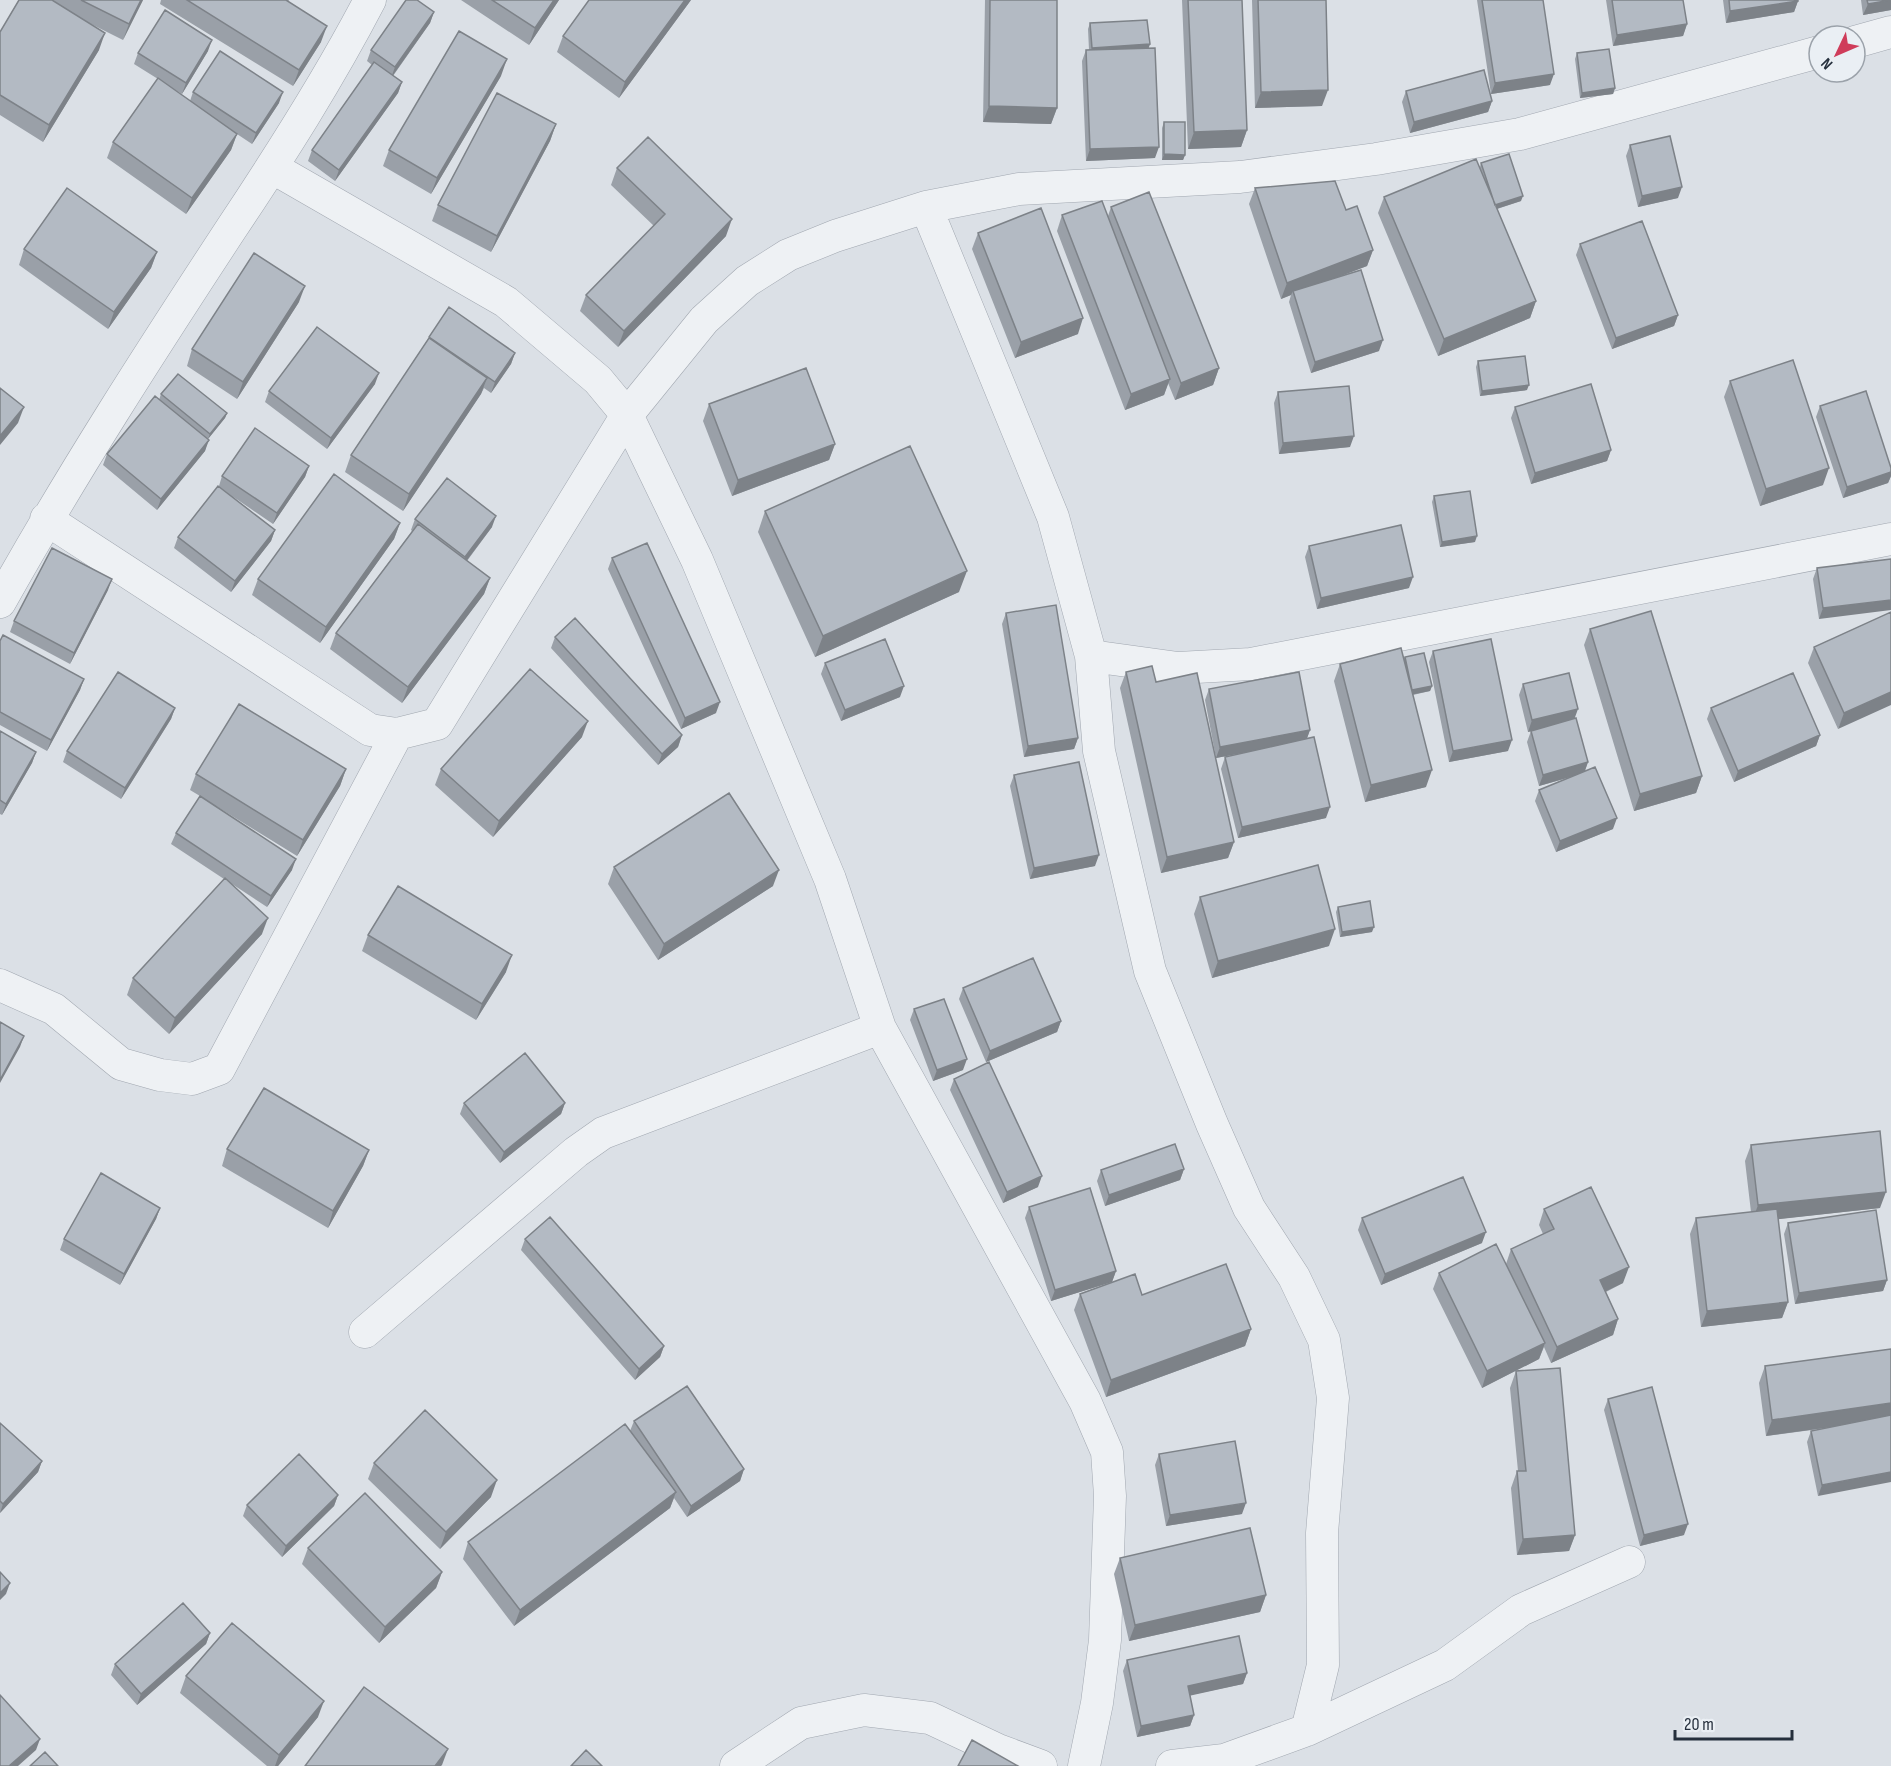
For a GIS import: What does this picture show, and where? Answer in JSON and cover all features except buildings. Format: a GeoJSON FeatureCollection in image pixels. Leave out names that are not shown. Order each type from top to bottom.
{"type":"FeatureCollection","features":[{"type":"Feature","properties":{"kind":"street"},"geometry":{"type":"LineString","coordinates":[[0,603],[46,519],[273,168],[347,44],[370,0]]}},
{"type":"Feature","properties":{"kind":"street"},"geometry":{"type":"LineString","coordinates":[[1867,39],[1891,32]]}},
{"type":"Feature","properties":{"kind":"street"},"geometry":{"type":"LineString","coordinates":[[46,519],[370,730],[397,734],[437,724],[627,415],[704,320],[747,281],[788,255],[835,236],[926,207],[1019,189],[1240,177],[1376,159],[1520,134],[1807,55]]}},
{"type":"Feature","properties":{"kind":"street"},"geometry":{"type":"LineString","coordinates":[[273,168],[506,302],[598,380],[627,415],[697,560],[830,879],[880,1028],[1065,1362],[1107,1452],[1110,1496],[1105,1640],[1097,1703],[1084,1766]]}},
{"type":"Feature","properties":{"kind":"street"},"geometry":{"type":"LineString","coordinates":[[926,207],[1053,517],[1091,656],[1099,751],[1150,970],[1212,1124],[1249,1208],[1294,1277],[1324,1340],[1333,1398],[1322,1533],[1323,1665],[1307,1730]]}},
{"type":"Feature","properties":{"kind":"street"},"geometry":{"type":"LineString","coordinates":[[1091,656],[1178,668],[1251,664],[1891,538]]}},
{"type":"Feature","properties":{"kind":"street"},"geometry":{"type":"LineString","coordinates":[[0,985],[54,1009],[121,1064],[160,1075],[192,1079],[219,1069],[397,734]]}},
{"type":"Feature","properties":{"kind":"street"},"geometry":{"type":"LineString","coordinates":[[365,1332],[576,1152],[603,1133],[880,1028]]}},
{"type":"Feature","properties":{"kind":"street"},"geometry":{"type":"LineString","coordinates":[[1172,1766],[1224,1760],[1307,1730],[1445,1665],[1521,1610],[1629,1562]]}},
{"type":"Feature","properties":{"kind":"street"},"geometry":{"type":"LineString","coordinates":[[736,1766],[801,1723],[864,1710],[930,1718],[998,1750],[1041,1766]]}}]}
